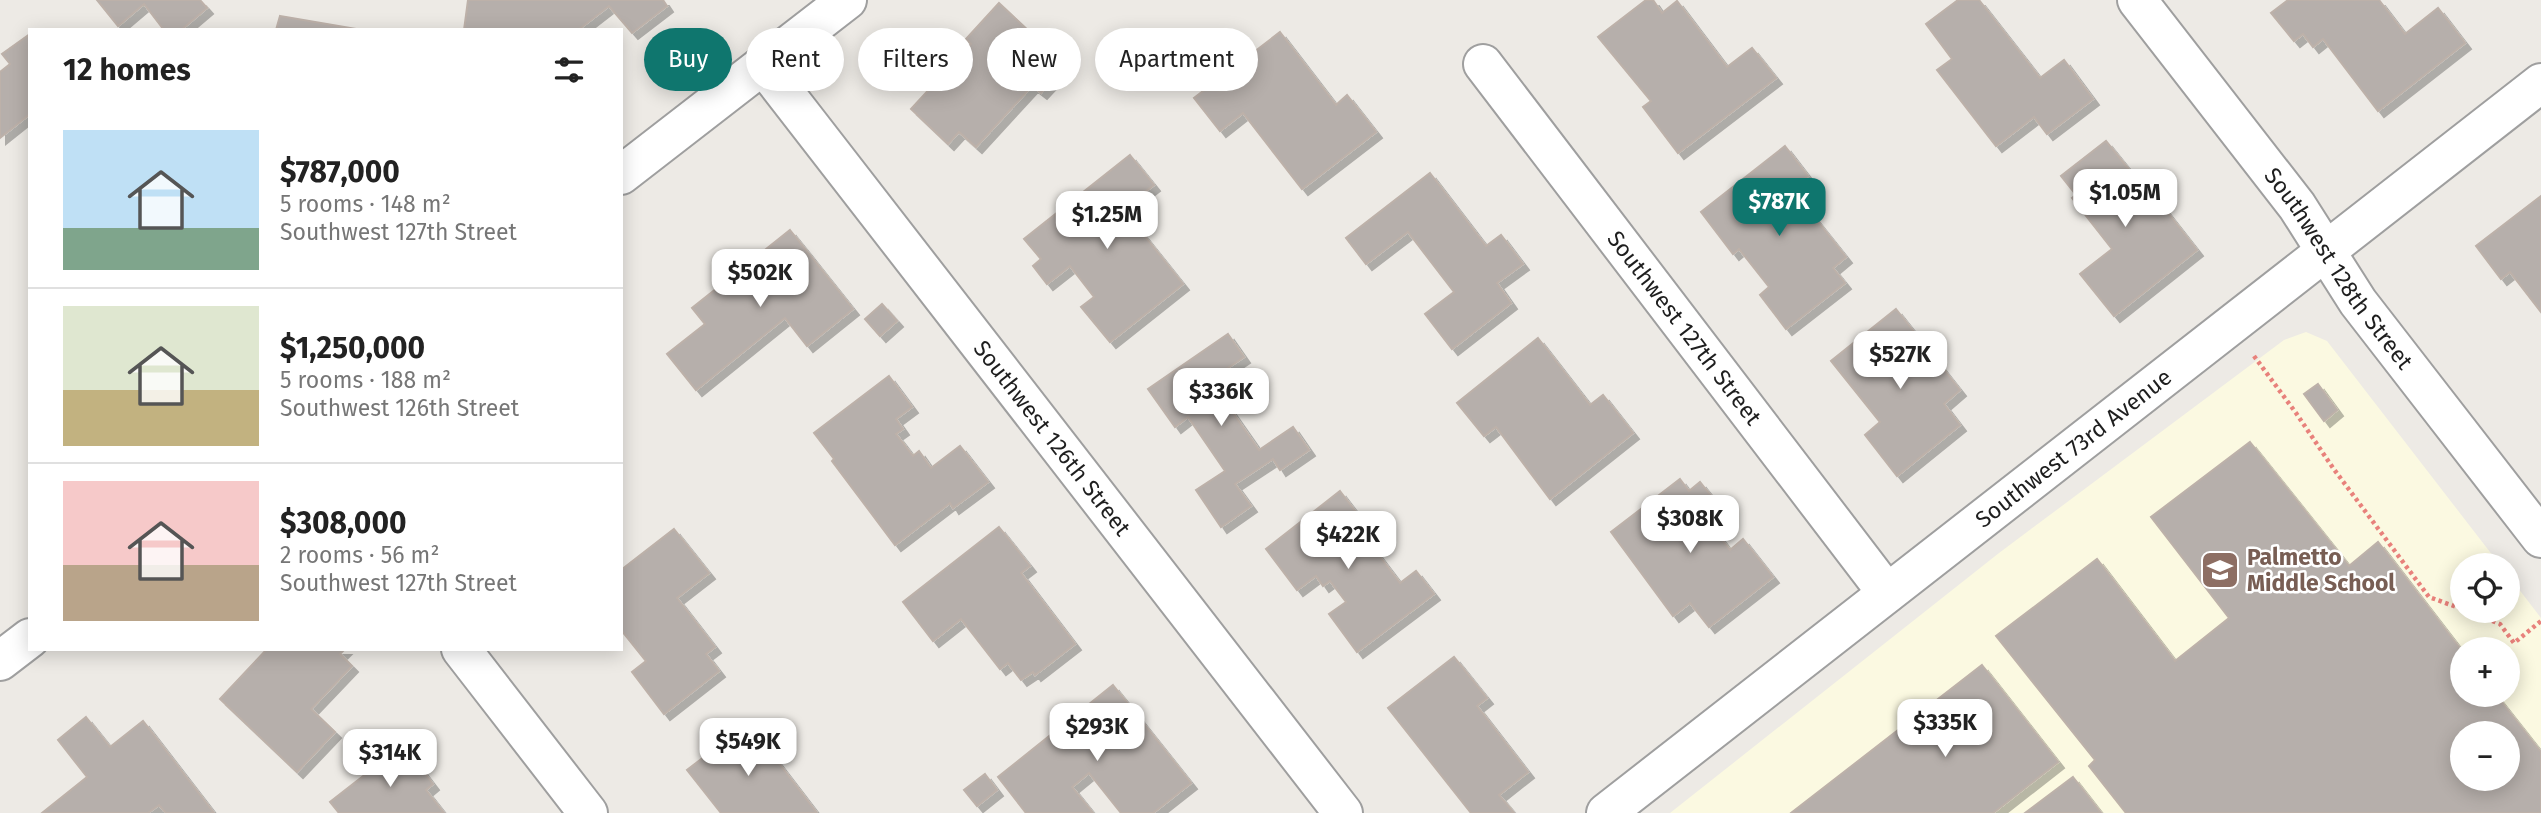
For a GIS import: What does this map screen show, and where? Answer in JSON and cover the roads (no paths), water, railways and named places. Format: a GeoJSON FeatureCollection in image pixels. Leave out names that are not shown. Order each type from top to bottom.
{"type":"FeatureCollection","features":[{"type":"Feature","properties":{"kind":"street"},"geometry":{"type":"LineString","coordinates":[[811,28],[847,0]]}},
{"type":"Feature","properties":{"kind":"street","name":"Southwest 128th Street"},"geometry":{"type":"LineString","coordinates":[[2137,0],[2297,206],[2358,302],[2541,538]]}},
{"type":"Feature","properties":{"kind":"street","name":"Southwest 127th Street"},"geometry":{"type":"LineString","coordinates":[[1483,64],[1887,593]]}},
{"type":"Feature","properties":{"kind":"street"},"geometry":{"type":"LineString","coordinates":[[623,173],[746,78]]}},
{"type":"Feature","properties":{"kind":"street","name":"Southwest 73rd Avenue"},"geometry":{"type":"LineString","coordinates":[[1606,813],[2541,83]]}},
{"type":"Feature","properties":{"kind":"street","name":"Southwest 126th Street"},"geometry":{"type":"LineString","coordinates":[[783,91],[1343,813]]}},
{"type":"Feature","properties":{"kind":"street"},"geometry":{"type":"LineString","coordinates":[[0,661],[28,640]]}},
{"type":"Feature","properties":{"kind":"street"},"geometry":{"type":"LineString","coordinates":[[463,651],[588,813]]}},
{"type":"Feature","properties":{"kind":"place","name":"Palmetto Middle School"},"geometry":{"type":"Point","coordinates":[2220,570]}}]}
